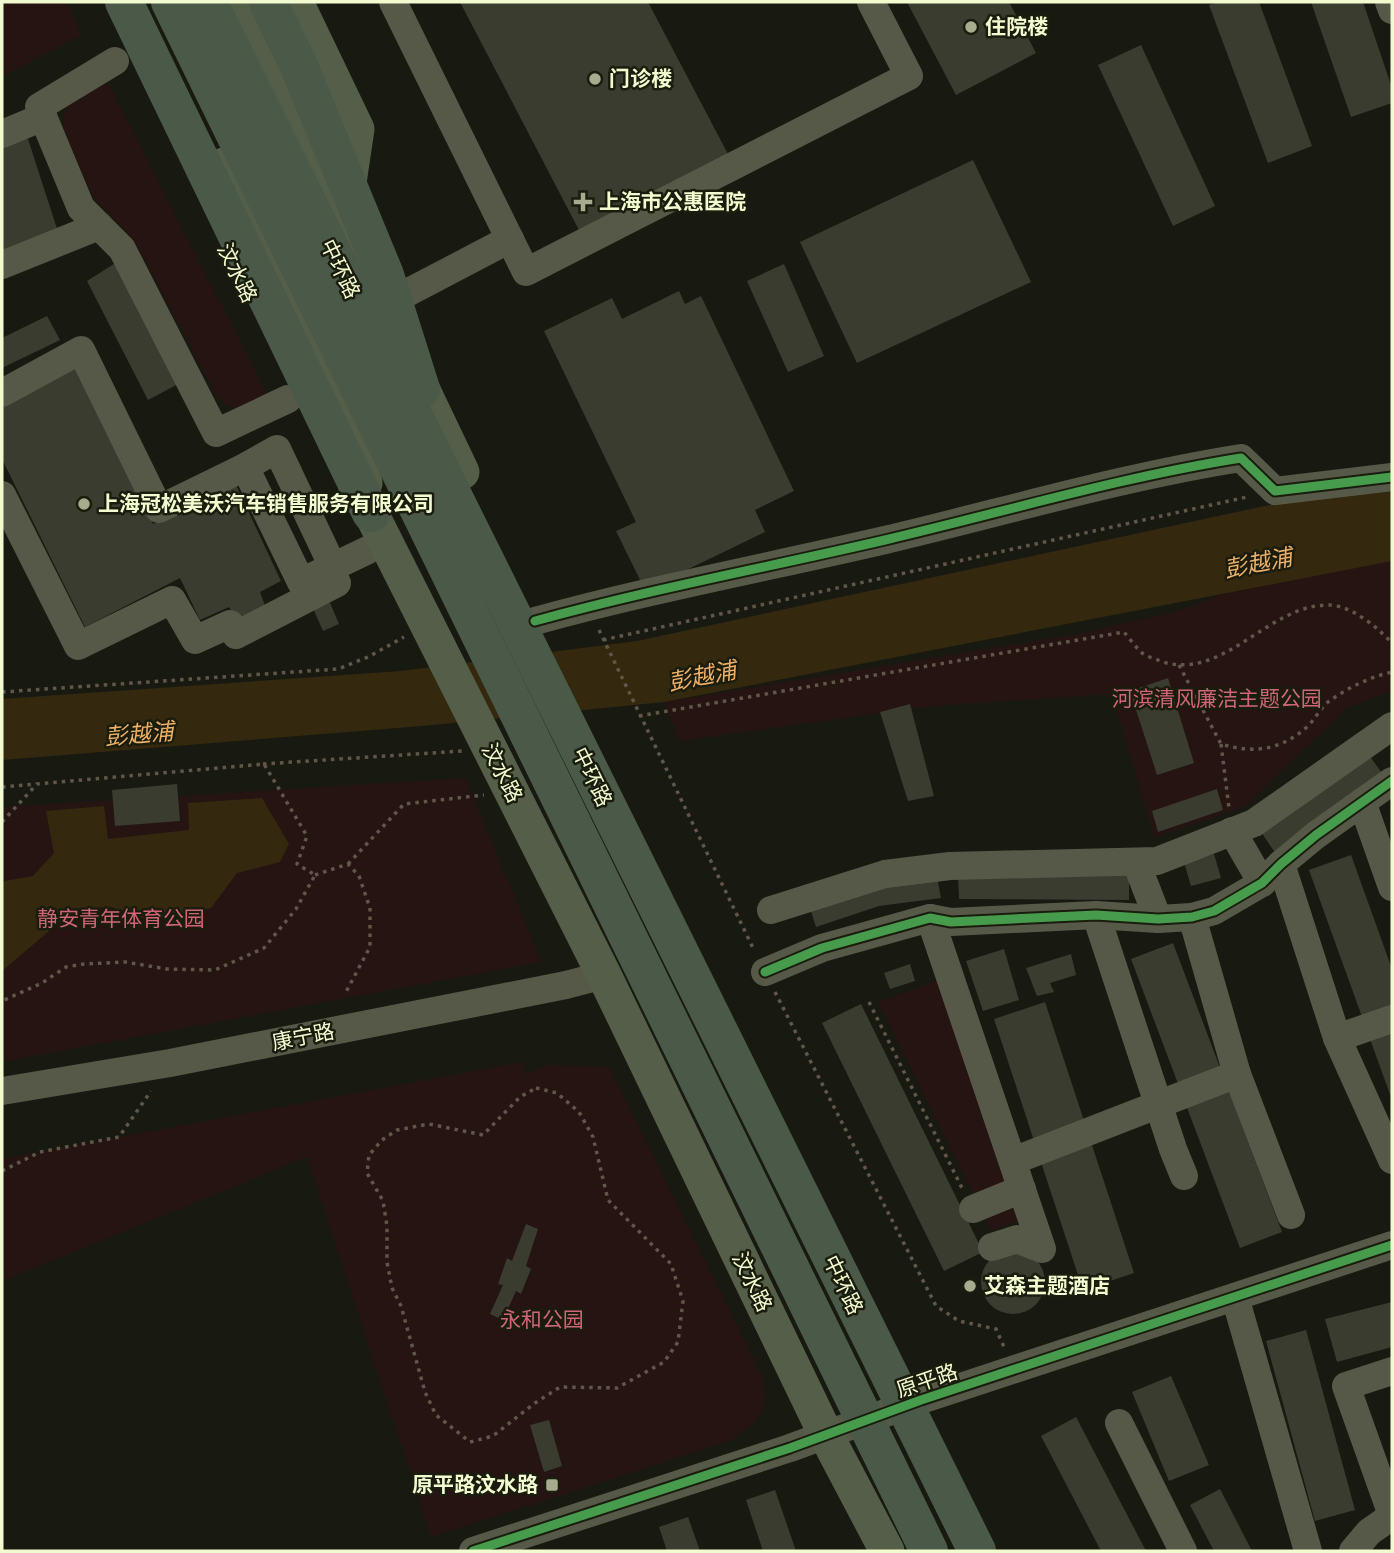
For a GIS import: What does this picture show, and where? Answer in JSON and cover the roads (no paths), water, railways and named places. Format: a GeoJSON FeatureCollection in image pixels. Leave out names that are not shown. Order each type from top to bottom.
{"type":"FeatureCollection","features":[{"type":"Feature","properties":{"kind":"highway"},"geometry":{"type":"LineString","coordinates":[[124,2],[244,227],[371,542]]}},
{"type":"Feature","properties":{"kind":"highway","name":"中环路"},"geometry":{"type":"LineString","coordinates":[[170,2],[929,1551]]}},
{"type":"Feature","properties":{"kind":"highway","name":"中环路"},"geometry":{"type":"LineString","coordinates":[[208,2],[459,486],[977,1551]]}},
{"type":"Feature","properties":{"kind":"highway"},"geometry":{"type":"LineString","coordinates":[[268,2],[298,64],[385,275],[459,486]]}},
{"type":"Feature","properties":{"kind":"main road","name":"汶水路"},"geometry":{"type":"LineString","coordinates":[[105,2],[315,433],[425,641],[494,787],[604,975],[826,1435],[887,1551]]}},
{"type":"Feature","properties":{"kind":"main road"},"geometry":{"type":"LineString","coordinates":[[143,2],[244,227],[314,270]]}},
{"type":"Feature","properties":{"kind":"main road"},"geometry":{"type":"LineString","coordinates":[[182,2],[314,270],[518,627]]}},
{"type":"Feature","properties":{"kind":"main road"},"geometry":{"type":"LineString","coordinates":[[199,2],[411,432],[518,627],[575,757],[963,1551]]}},
{"type":"Feature","properties":{"kind":"main road"},"geometry":{"type":"LineString","coordinates":[[236,2],[382,306],[575,757],[743,1107],[896,1410],[996,1551]]}},
{"type":"Feature","properties":{"kind":"main road"},"geometry":{"type":"LineString","coordinates":[[296,2],[357,129],[343,224]]}},
{"type":"Feature","properties":{"kind":"main road"},"geometry":{"type":"LineString","coordinates":[[411,432],[459,486]]}},
{"type":"Feature","properties":{"kind":"main road"},"geometry":{"type":"LineString","coordinates":[[575,757],[729,1013],[896,1410],[941,1551]]}},
{"type":"Feature","properties":{"kind":"main road"},"geometry":{"type":"LineString","coordinates":[[729,1013],[743,1107]]}},
{"type":"Feature","properties":{"kind":"street"},"geometry":{"type":"LineString","coordinates":[[393,2],[526,272],[909,76],[871,2]]}},
{"type":"Feature","properties":{"kind":"street"},"geometry":{"type":"LineString","coordinates":[[1389,2],[1392,10]]}},
{"type":"Feature","properties":{"kind":"street"},"geometry":{"type":"LineString","coordinates":[[115,61],[39,107],[81,208],[122,249],[216,433],[288,399]]}},
{"type":"Feature","properties":{"kind":"street"},"geometry":{"type":"LineString","coordinates":[[2,134],[43,117]]}},
{"type":"Feature","properties":{"kind":"street"},"geometry":{"type":"LineString","coordinates":[[2,265],[99,226]]}},
{"type":"Feature","properties":{"kind":"street"},"geometry":{"type":"LineString","coordinates":[[382,306],[510,239]]}},
{"type":"Feature","properties":{"kind":"street"},"geometry":{"type":"LineString","coordinates":[[2,393],[81,350],[159,509],[245,467],[301,582],[333,567],[371,542]]}},
{"type":"Feature","properties":{"kind":"street"},"geometry":{"type":"LineString","coordinates":[[518,627],[726,574],[884,540],[1186,467],[1241,458],[1275,491],[1392,477]]}},
{"type":"Feature","properties":{"kind":"street"},"geometry":{"type":"LineString","coordinates":[[2,495],[78,646],[172,600],[195,640],[230,624],[236,635],[371,542]]}},
{"type":"Feature","properties":{"kind":"street"},"geometry":{"type":"LineString","coordinates":[[771,910],[885,874],[950,866],[1157,861],[1254,823],[1392,726]]}},
{"type":"Feature","properties":{"kind":"street"},"geometry":{"type":"LineString","coordinates":[[765,972],[822,948],[930,918],[951,922],[1096,915],[1158,919],[1192,917],[1214,911],[1271,874],[1392,781]]}},
{"type":"Feature","properties":{"kind":"street"},"geometry":{"type":"LineString","coordinates":[[1362,802],[1392,887]]}},
{"type":"Feature","properties":{"kind":"street"},"geometry":{"type":"LineString","coordinates":[[1232,831],[1271,874],[1337,1038],[1392,1160]]}},
{"type":"Feature","properties":{"kind":"street"},"geometry":{"type":"LineString","coordinates":[[1136,862],[1158,919]]}},
{"type":"Feature","properties":{"kind":"street"},"geometry":{"type":"LineString","coordinates":[[1096,915],[1184,1176]]}},
{"type":"Feature","properties":{"kind":"street"},"geometry":{"type":"LineString","coordinates":[[1192,917],[1237,1074],[1291,1215]]}},
{"type":"Feature","properties":{"kind":"street"},"geometry":{"type":"LineString","coordinates":[[930,918],[1042,1249],[1017,1239],[992,1247]]}},
{"type":"Feature","properties":{"kind":"street","name":"康宁路"},"geometry":{"type":"LineString","coordinates":[[2,1091],[170,1063],[566,985],[604,975]]}},
{"type":"Feature","properties":{"kind":"street"},"geometry":{"type":"LineString","coordinates":[[1337,1038],[1392,1019]]}},
{"type":"Feature","properties":{"kind":"street"},"geometry":{"type":"LineString","coordinates":[[1013,1161],[1237,1074]]}},
{"type":"Feature","properties":{"kind":"street"},"geometry":{"type":"LineString","coordinates":[[973,1209],[1022,1189]]}},
{"type":"Feature","properties":{"kind":"street","name":"原平路"},"geometry":{"type":"LineString","coordinates":[[473,1551],[1392,1245]]}},
{"type":"Feature","properties":{"kind":"street"},"geometry":{"type":"LineString","coordinates":[[1235,1297],[1308,1551]]}},
{"type":"Feature","properties":{"kind":"street"},"geometry":{"type":"LineString","coordinates":[[1353,1551],[1369,1532],[1392,1516],[1346,1386],[1392,1371]]}},
{"type":"Feature","properties":{"kind":"street"},"geometry":{"type":"LineString","coordinates":[[1119,1423],[1183,1551]]}},
{"type":"Feature","properties":{"kind":"water","name":"彭越浦"},"geometry":{"type":"Polygon","coordinates":[[[1392,488],[1392,561],[664,702],[422,726],[2,760],[2,699],[401,671],[637,641],[1274,504],[1392,488]]]}},
{"type":"Feature","properties":{"kind":"water"},"geometry":{"type":"Polygon","coordinates":[[[262,798],[289,844],[280,862],[237,873],[211,908],[152,921],[111,907],[75,909],[2,971],[2,884],[5,881],[33,876],[54,853],[46,811],[104,806],[108,839],[189,830],[188,803],[262,798]]]}},
{"type":"Feature","properties":{"kind":"place","name":"住院楼"},"geometry":{"type":"Point","coordinates":[971,27]}},
{"type":"Feature","properties":{"kind":"place","name":"门诊楼"},"geometry":{"type":"Point","coordinates":[595,79]}},
{"type":"Feature","properties":{"kind":"place","name":"上海市公惠医院"},"geometry":{"type":"Point","coordinates":[583,202]}},
{"type":"Feature","properties":{"kind":"place","name":"上海冠松美沃汽车销售服务有限公司"},"geometry":{"type":"Point","coordinates":[84,504]}},
{"type":"Feature","properties":{"kind":"place","name":"艾森主题酒店"},"geometry":{"type":"Point","coordinates":[970,1286]}},
{"type":"Feature","properties":{"kind":"place","name":"原平路汶水路"},"geometry":{"type":"Point","coordinates":[552,1485]}},
{"type":"Feature","properties":{"kind":"park label","name":"河滨清风廉洁主题公园"},"geometry":{"type":"Point","coordinates":[1217,699]}},
{"type":"Feature","properties":{"kind":"park label","name":"静安青年体育公园"},"geometry":{"type":"Point","coordinates":[121,919]}},
{"type":"Feature","properties":{"kind":"park label","name":"永和公园"},"geometry":{"type":"Point","coordinates":[542,1320]}}]}
